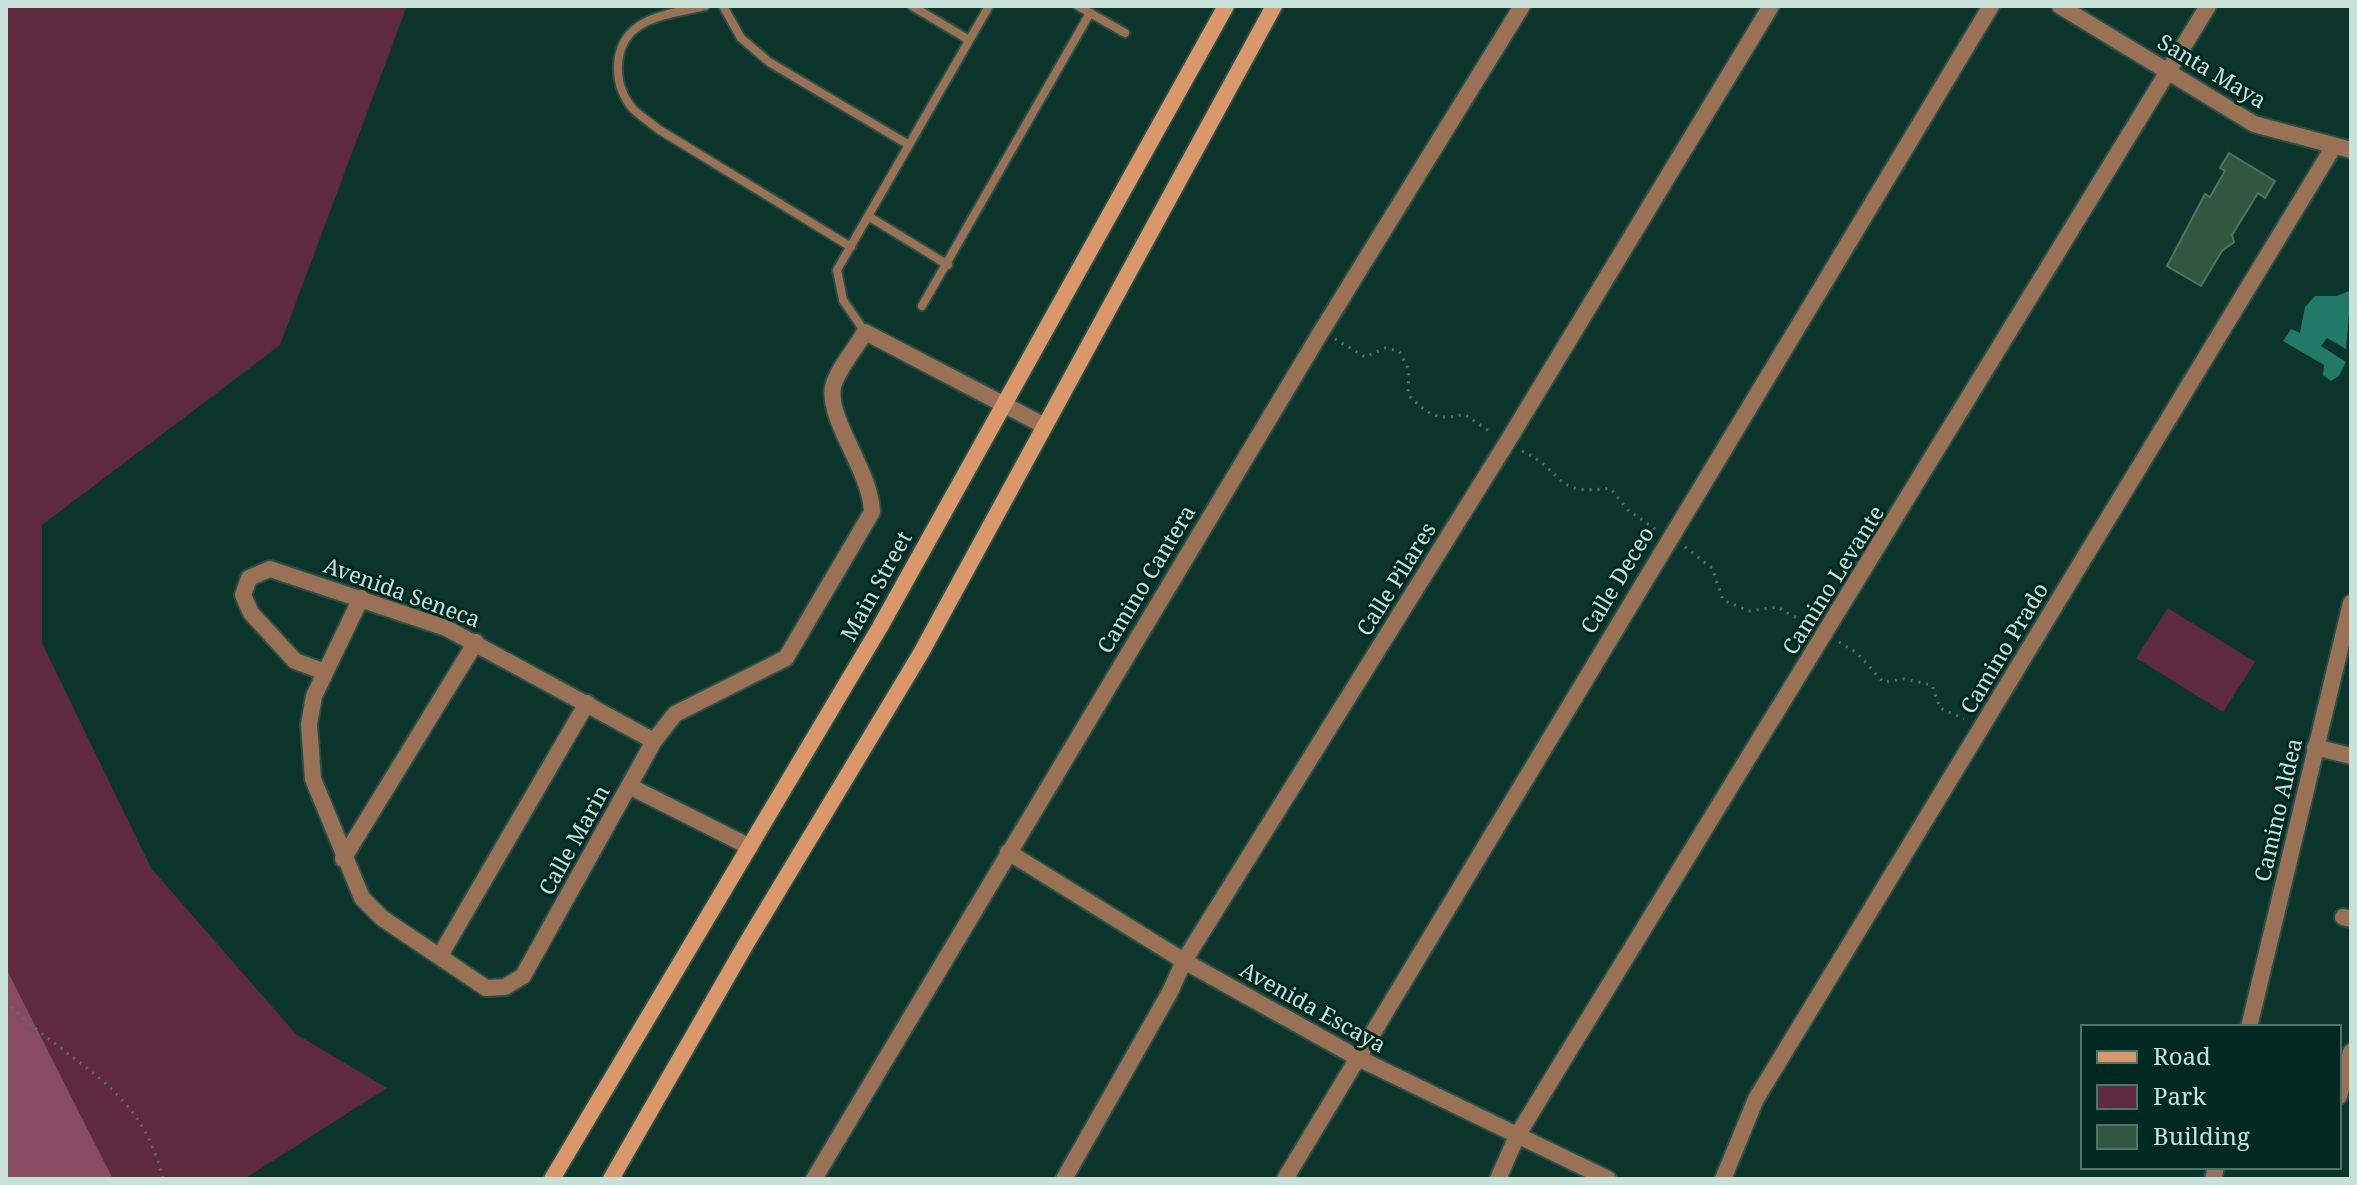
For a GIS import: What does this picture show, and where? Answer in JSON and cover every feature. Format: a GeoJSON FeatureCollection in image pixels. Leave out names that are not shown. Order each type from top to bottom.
{"type":"FeatureCollection","features":[{"type":"Feature","properties":{"kind":"main road","name":"Main Street"},"geometry":{"type":"LineString","coordinates":[[552,1179],[880,627],[1226,6]]}},
{"type":"Feature","properties":{"kind":"main road"},"geometry":{"type":"LineString","coordinates":[[611,1179],[746,944],[921,653],[1274,6]]}},
{"type":"Feature","properties":{"kind":"street","name":"Camino Cantera"},"geometry":{"type":"LineString","coordinates":[[814,1179],[1321,332],[1522,6]]}},
{"type":"Feature","properties":{"kind":"street","name":"Calle Pilares"},"geometry":{"type":"LineString","coordinates":[[1064,1179],[1170,992],[1184,961],[1506,444],[1771,6]]}},
{"type":"Feature","properties":{"kind":"street","name":"Calle Deceo"},"geometry":{"type":"LineString","coordinates":[[1285,1179],[1668,538],[1991,6]]}},
{"type":"Feature","properties":{"kind":"street","name":"Santa Maya"},"geometry":{"type":"LineString","coordinates":[[2060,6],[2254,124],[2351,150]]}},
{"type":"Feature","properties":{"kind":"street","name":"Camino Levante"},"geometry":{"type":"LineString","coordinates":[[1498,1179],[1517,1136],[2208,6]]}},
{"type":"Feature","properties":{"kind":"street","name":"Camino Prado"},"geometry":{"type":"LineString","coordinates":[[1723,1179],[1756,1099],[2334,146]]}},
{"type":"Feature","properties":{"kind":"street"},"geometry":{"type":"LineString","coordinates":[[865,332],[1043,425]]}},
{"type":"Feature","properties":{"kind":"street","name":"Calle Marin"},"geometry":{"type":"LineString","coordinates":[[361,598],[314,696],[309,724],[313,779],[343,859],[362,898],[486,988],[505,987],[523,976],[654,741],[675,714],[786,658],[872,512],[871,491],[836,411],[833,387],[865,332]]}},
{"type":"Feature","properties":{"kind":"street","name":"Avenida Seneca"},"geometry":{"type":"LineString","coordinates":[[325,672],[295,661],[251,613],[243,595],[249,578],[270,569],[361,598],[476,642],[654,741]]}},
{"type":"Feature","properties":{"kind":"street","name":"Camino Aldea"},"geometry":{"type":"LineString","coordinates":[[2249,1025],[2351,603]]}},
{"type":"Feature","properties":{"kind":"street"},"geometry":{"type":"LineString","coordinates":[[343,859],[476,642]]}},
{"type":"Feature","properties":{"kind":"street"},"geometry":{"type":"LineString","coordinates":[[441,954],[587,703]]}},
{"type":"Feature","properties":{"kind":"street"},"geometry":{"type":"LineString","coordinates":[[2315,747],[2351,756]]}},
{"type":"Feature","properties":{"kind":"street"},"geometry":{"type":"LineString","coordinates":[[629,786],[750,847]]}},
{"type":"Feature","properties":{"kind":"street","name":"Avenida Escaya"},"geometry":{"type":"LineString","coordinates":[[1008,852],[1184,961],[1358,1058],[1608,1179]]}},
{"type":"Feature","properties":{"kind":"street"},"geometry":{"type":"LineString","coordinates":[[2341,1089],[2351,1052]]}},
{"type":"Feature","properties":{"kind":"lane"},"geometry":{"type":"LineString","coordinates":[[705,6],[642,23],[625,37],[617,56],[621,87],[633,109],[658,129],[851,247]]}},
{"type":"Feature","properties":{"kind":"lane"},"geometry":{"type":"LineString","coordinates":[[723,6],[741,38],[769,62],[909,145]]}},
{"type":"Feature","properties":{"kind":"lane"},"geometry":{"type":"LineString","coordinates":[[912,6],[969,40]]}},
{"type":"Feature","properties":{"kind":"lane"},"geometry":{"type":"LineString","coordinates":[[865,332],[843,300],[837,270],[989,6]]}},
{"type":"Feature","properties":{"kind":"lane"},"geometry":{"type":"LineString","coordinates":[[1078,6],[1125,33]]}},
{"type":"Feature","properties":{"kind":"lane"},"geometry":{"type":"LineString","coordinates":[[922,306],[1090,13]]}},
{"type":"Feature","properties":{"kind":"lane"},"geometry":{"type":"LineString","coordinates":[[868,216],[948,265]]}},
{"type":"Feature","properties":{"kind":"path"},"geometry":{"type":"LineString","coordinates":[[1321,332],[1365,357],[1385,348],[1399,351],[1409,370],[1408,395],[1431,416],[1445,419],[1464,414],[1506,444],[1544,461],[1562,486],[1585,492],[1610,488],[1628,510],[1668,538],[1700,555],[1712,568],[1723,600],[1749,611],[1777,607],[1857,653],[1883,682],[1904,679],[1932,685],[1940,708],[1981,728]]}},
{"type":"Feature","properties":{"kind":"path"},"geometry":{"type":"LineString","coordinates":[[6,1001],[30,1026],[90,1069],[134,1111],[157,1151],[163,1179]]}},
{"type":"Feature","properties":{"kind":"green space"},"geometry":{"type":"Polygon","coordinates":[[[6,6],[407,6],[280,345],[42,525],[42,643],[151,868],[296,1034],[387,1088],[244,1179],[113,1179],[6,968],[6,6]]]}},
{"type":"Feature","properties":{"kind":"green space"},"geometry":{"type":"Polygon","coordinates":[[[2168,608],[2255,662],[2223,712],[2136,658],[2168,608]]]}},
{"type":"Feature","properties":{"kind":"shaded area"},"geometry":{"type":"Polygon","coordinates":[[[2351,290],[2346,349],[2327,338],[2321,346],[2346,362],[2339,376],[2331,381],[2323,375],[2324,365],[2283,341],[2291,329],[2300,333],[2305,307],[2315,296],[2337,296],[2351,290]]]}},
{"type":"Feature","properties":{"kind":"shaded area"},"geometry":{"type":"Polygon","coordinates":[[[6,968],[113,1179],[6,1179],[6,968]]]}},
{"type":"Feature","properties":{"kind":"building"},"geometry":{"type":"Polygon","coordinates":[[[2229,153],[2275,181],[2265,198],[2258,193],[2232,235],[2234,242],[2222,251],[2201,286],[2167,266],[2205,194],[2210,197],[2225,171],[2220,168],[2229,153]]]}}]}
